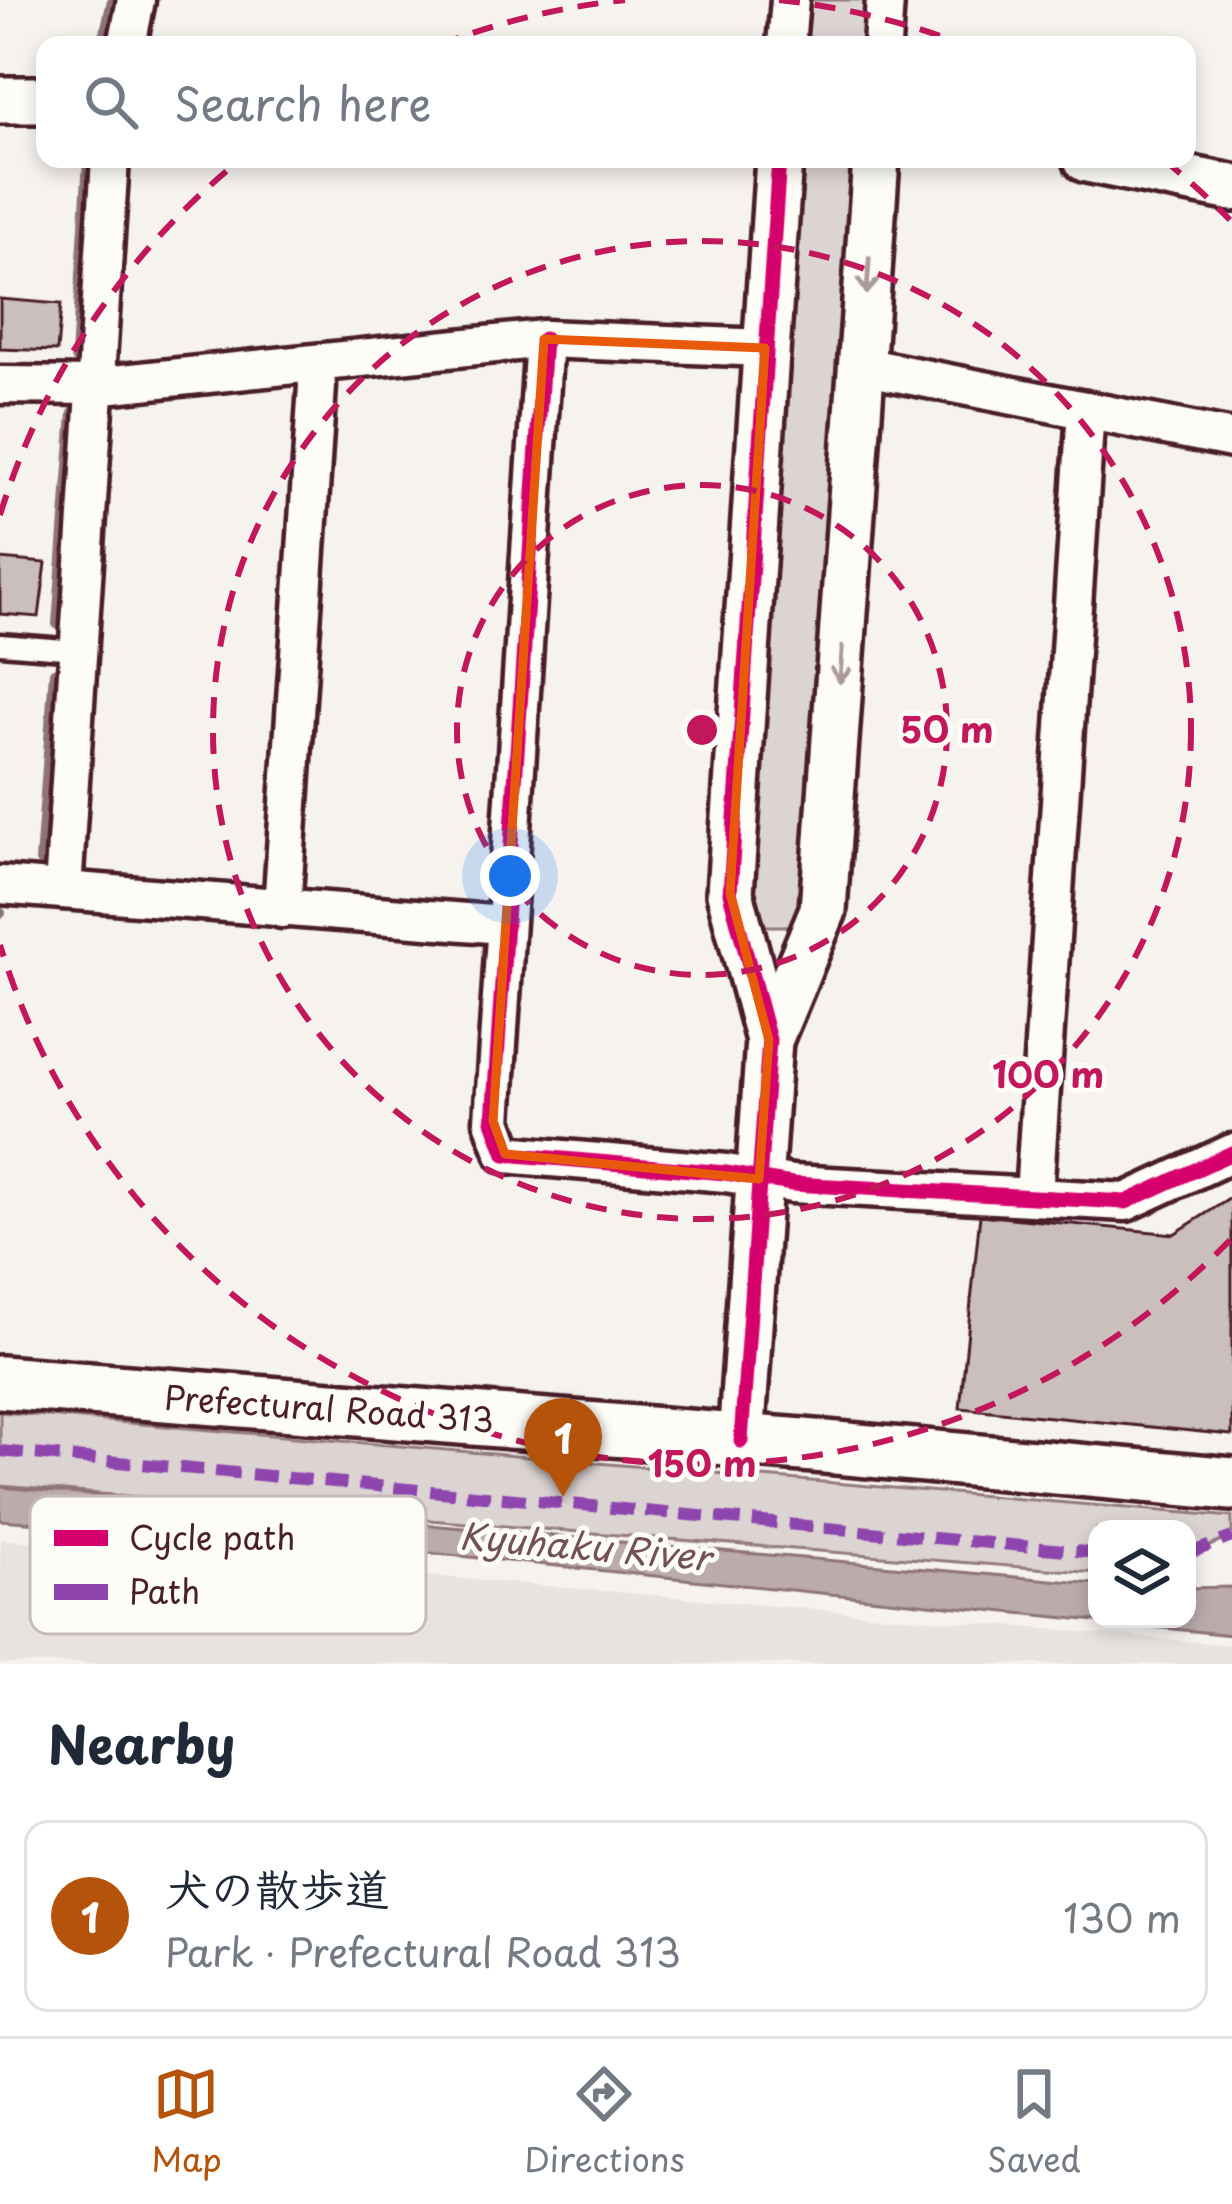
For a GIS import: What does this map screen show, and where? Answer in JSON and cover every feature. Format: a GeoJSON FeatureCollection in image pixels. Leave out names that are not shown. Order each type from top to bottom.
{"type":"FeatureCollection","features":[{"type":"Feature","properties":{"kind":"main road","name":"Prefectural Road 313"},"geometry":{"type":"LineString","coordinates":[[0,1382],[1232,1484]]}},
{"type":"Feature","properties":{"kind":"street"},"geometry":{"type":"LineString","coordinates":[[129,36],[136,0]]}},
{"type":"Feature","properties":{"kind":"street"},"geometry":{"type":"LineString","coordinates":[[787,36],[790,0]]}},
{"type":"Feature","properties":{"kind":"street"},"geometry":{"type":"LineString","coordinates":[[883,36],[885,0]]}},
{"type":"Feature","properties":{"kind":"street"},"geometry":{"type":"LineString","coordinates":[[0,100],[36,100]]}},
{"type":"Feature","properties":{"kind":"street"},"geometry":{"type":"LineString","coordinates":[[63,890],[109,168]]}},
{"type":"Feature","properties":{"kind":"street"},"geometry":{"type":"LineString","coordinates":[[769,1040],[730,892],[778,168]]}},
{"type":"Feature","properties":{"kind":"street"},"geometry":{"type":"LineString","coordinates":[[741,1441],[769,1040],[823,910],[875,168]]}},
{"type":"Feature","properties":{"kind":"street"},"geometry":{"type":"LineString","coordinates":[[1132,168],[1232,188]]}},
{"type":"Feature","properties":{"kind":"street"},"geometry":{"type":"LineString","coordinates":[[0,385],[94,386],[544,339],[765,348]]}},
{"type":"Feature","properties":{"kind":"street"},"geometry":{"type":"LineString","coordinates":[[544,339],[493,1121],[505,1154],[726,1173],[792,1184],[1126,1202],[1232,1153]]}},
{"type":"Feature","properties":{"kind":"street"},"geometry":{"type":"LineString","coordinates":[[282,909],[315,365]]}},
{"type":"Feature","properties":{"kind":"street"},"geometry":{"type":"LineString","coordinates":[[862,366],[1232,439]]}},
{"type":"Feature","properties":{"kind":"street"},"geometry":{"type":"LineString","coordinates":[[1034,1195],[1085,410]]}},
{"type":"Feature","properties":{"kind":"street"},"geometry":{"type":"LineString","coordinates":[[0,885],[503,925]]}},
{"type":"Feature","properties":{"kind":"lane"},"geometry":{"type":"LineString","coordinates":[[0,644],[77,650]]}},
{"type":"Feature","properties":{"kind":"highlighted area"},"geometry":{"type":"Polygon","coordinates":[[[544,339],[765,348],[730,893],[769,1040],[759,1179],[505,1154],[493,1121],[544,339]]]}},
{"type":"Feature","properties":{"kind":"shaded area"},"geometry":{"type":"Polygon","coordinates":[[[801,0],[873,0],[871,36],[799,36],[801,0]]]}},
{"type":"Feature","properties":{"kind":"shaded area"},"geometry":{"type":"Polygon","coordinates":[[[788,168],[863,168],[800,926],[756,926],[744,893],[788,168]]]}},
{"type":"Feature","properties":{"kind":"shaded area"},"geometry":{"type":"Polygon","coordinates":[[[0,1412],[1232,1517],[1232,1537],[1196,1551],[1196,1520],[1088,1520],[1088,1572],[426,1520],[426,1496],[126,1496],[0,1486],[0,1412]]]}},
{"type":"Feature","properties":{"kind":"shaded area"},"geometry":{"type":"Polygon","coordinates":[[[0,1539],[30,1542],[30,1634],[426,1634],[426,1576],[1232,1645],[1232,1664],[0,1664],[0,1539]]]}},
{"type":"Feature","properties":{"kind":"water"},"geometry":{"type":"Polygon","coordinates":[[[0,1487],[102,1496],[30,1496],[30,1522],[0,1520],[0,1487]]]}},
{"type":"Feature","properties":{"kind":"water","name":"Kyuhaku River"},"geometry":{"type":"Polygon","coordinates":[[[426,1525],[1088,1583],[1088,1620],[426,1553],[426,1525]]]}},
{"type":"Feature","properties":{"kind":"water"},"geometry":{"type":"Polygon","coordinates":[[[1232,1587],[1232,1635],[1163,1628],[1196,1628],[1196,1588],[1232,1587]]]}},
{"type":"Feature","properties":{"kind":"building"},"geometry":{"type":"Polygon","coordinates":[[[0,299],[61,304],[57,351],[0,349],[0,299]]]}},
{"type":"Feature","properties":{"kind":"building"},"geometry":{"type":"Polygon","coordinates":[[[0,559],[46,563],[39,617],[0,614],[0,559]]]}},
{"type":"Feature","properties":{"kind":"building"},"geometry":{"type":"Polygon","coordinates":[[[1232,1197],[1232,1435],[960,1408],[980,1215],[1174,1234],[1232,1197]]]}},
{"type":"Feature","properties":{"kind":"waterway"},"geometry":{"type":"LineString","coordinates":[[104,36],[112,0]]}},
{"type":"Feature","properties":{"kind":"waterway"},"geometry":{"type":"LineString","coordinates":[[76,358],[87,168]]}},
{"type":"Feature","properties":{"kind":"waterway"},"geometry":{"type":"LineString","coordinates":[[57,624],[73,413]]}},
{"type":"Feature","properties":{"kind":"waterway"},"geometry":{"type":"LineString","coordinates":[[40,861],[54,672]]}},
{"type":"Feature","properties":{"kind":"marked path"},"geometry":{"type":"LineString","coordinates":[[0,1451],[1088,1552]]}},
{"type":"Feature","properties":{"kind":"marked path"},"geometry":{"type":"LineString","coordinates":[[1196,1551],[1232,1537]]}},
{"type":"Feature","properties":{"kind":"cycle path"},"geometry":{"type":"LineString","coordinates":[[741,1441],[769,1040],[730,893],[778,168]]}},
{"type":"Feature","properties":{"kind":"cycle path"},"geometry":{"type":"LineString","coordinates":[[544,339],[493,1121],[505,1154],[726,1173],[792,1184],[1126,1202],[1232,1153]]}},
{"type":"Feature","properties":{"kind":"place","name":"犬の散歩道"},"geometry":{"type":"Point","coordinates":[563,1497]}}]}
